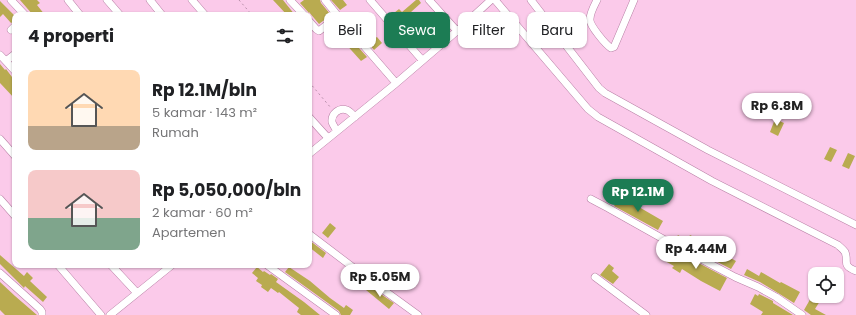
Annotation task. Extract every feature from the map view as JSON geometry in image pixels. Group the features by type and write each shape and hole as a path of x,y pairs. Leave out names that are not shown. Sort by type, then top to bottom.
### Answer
{"street":[{"path":"11,0 22,12"},
{"path":"68,0 78,12"},
{"path":"107,0 117,12"},
{"path":"150,0 160,12"},
{"path":"192,0 202,12"},
{"path":"290,0 301,12"},
{"path":"325,0 335,12"},
{"path":"370,0 422,60"},
{"path":"429,0 457,31"},
{"path":"312,151 457,31 491,0"},
{"path":"495,0 588,109 598,117 712,181 838,245 845,253 848,267 856,271"},
{"path":"530,0 599,88 605,93 708,150 856,225"},
{"path":"596,0 590,18 590,23 600,37 611,48 614,47 634,0"},
{"path":"312,24 320,31 324,28"},
{"path":"366,48 396,82"},
{"path":"0,55 12,68"},
{"path":"6,62 12,57"},
{"path":"337,131 332,121 335,113 340,109 346,110 349,111 354,117"},
{"path":"312,120 328,138"},
{"path":"0,139 12,153"},
{"path":"0,199 12,213"},
{"path":"591,199 672,244 735,277 758,287 776,297 802,315"},
{"path":"312,236 418,315"},
{"path":"61,268 101,315"},
{"path":"114,268 137,293"},
{"path":"110,315 168,268"},
{"path":"271,268 336,315"},
{"path":"0,273 40,309 42,315"},
{"path":"595,277 646,315"}],"path":[{"path":"239,0 249,12"},
{"path":"312,86 335,113"}],"building":[{"path":"20,0 37,0 40,3 37,5 43,12 30,12"},
{"path":"273,0 283,0 293,12 284,12"},
{"path":"304,0 320,0 328,12 324,12 324,20 319,24 312,16 312,12 308,12 300,3"},
{"path":"331,0 343,0 347,5 340,10"},
{"path":"416,0 419,0 421,3 411,12 402,12"},
{"path":"0,1 12,13 12,22 3,14 0,17"},
{"path":"399,9 402,12 395,12"},
{"path":"377,37 382,43 374,50 372,48 376,48"},
{"path":"349,48 359,48 367,57 361,61"},
{"path":"0,64 12,77 12,96 0,83"},
{"path":"775,119 784,123 778,136 770,132"},
{"path":"830,147 837,150 831,162 824,159"},
{"path":"848,153 855,156 849,169 842,166"},
{"path":"620,196 663,221 658,230 614,206"},
{"path":"330,223 336,228 328,238 322,233"},
{"path":"678,235 687,241 690,235 706,243 705,246 716,252 718,249 736,261 731,269 675,240"},
{"path":"312,242 326,253 323,258 312,249"},
{"path":"672,249 727,278 720,291 682,269 680,273 672,268 674,266 665,261"},
{"path":"0,255 12,266 12,268 15,268 24,276 27,272 33,278 30,281 47,297 43,302 25,286 24,288 0,264"},
{"path":"609,264 614,268 612,271 619,277 613,284 600,275"},
{"path":"256,268 258,268 263,272 264,271 270,275 271,274 278,279 276,282 320,315 301,315 297,312 299,308 279,292 278,293 271,288 268,292 261,287 262,285 256,281 258,278 252,273"},
{"path":"288,268 290,268 310,281 344,308 346,305 353,310 350,315 341,315 339,311 285,272"},
{"path":"747,269 759,276 761,272 800,292 794,303 760,282 744,275"},
{"path":"0,282 37,315 5,315 0,310"},
{"path":"369,286 394,303 389,309 366,290"},
{"path":"755,294 758,296 759,294 773,301 773,303 793,315 761,315 763,312 750,304"},
{"path":"808,303 819,303 815,309 826,315 811,315 804,310"}]}
